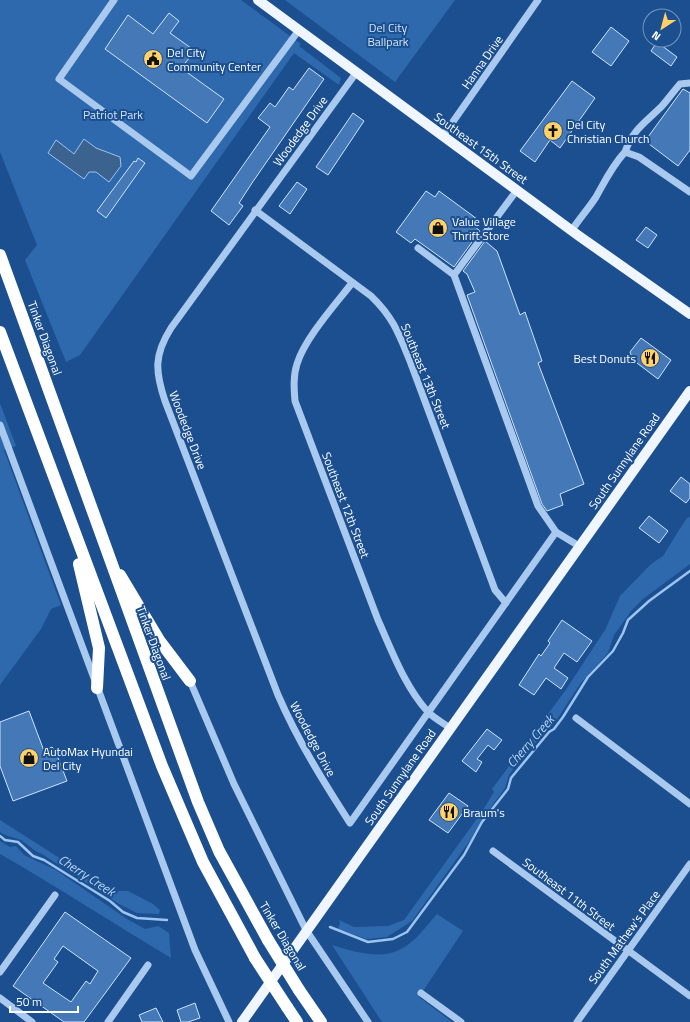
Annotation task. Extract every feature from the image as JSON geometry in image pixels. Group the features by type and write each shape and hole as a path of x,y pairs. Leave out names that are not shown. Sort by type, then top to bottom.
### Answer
{"highway":[{"name":"Tinker Diagonal","path":"0,255 106,552 198,802 219,851 268,940 321,1022"},
{"path":"0,332 68,517 179,808 203,862 255,958 297,1022"},
{"path":"68,517 99,648 97,688"},
{"path":"106,552 159,640 190,681"}],"main road":[{"name":"Southeast 15th Street","path":"258,0 516,190 690,314"},
{"name":"South Sunnylane Road","path":"242,1022 690,391"}],"street":[{"path":"114,0 58,79 191,176 299,30"},
{"name":"Hanna Drive","path":"443,136 538,0"},
{"name":"Woodedge Drive","path":"350,823 313,766 294,731 281,702 158,381 157,365 161,344 255,210 356,73"},
{"path":"572,230 596,196 602,183 618,159 625,152 629,140 641,124 662,106 680,84 690,83"},
{"path":"625,152 639,157 688,190 690,182"},
{"path":"454,275 516,190"},
{"name":"Southeast 13th Street","path":"255,210 371,296 386,310 396,327 410,361 495,590 506,603"},
{"path":"418,248 454,275 538,506 556,532 579,546"},
{"name":"Southeast 12th Street","path":"352,283 307,342 297,364 294,384 295,401 378,620 414,693 428,713 450,728"},
{"path":"0,425 97,688 133,778 195,950 229,1022"},
{"name":"South Sunnylane Road","path":"350,823 556,532"},
{"name":"Tinker Diagonal","path":"190,681 234,784 306,930 368,1022"},
{"path":"576,718 690,804"},
{"name":"Southeast 11th Street","path":"493,851 690,996"},
{"name":"South Mathew's Place","path":"577,1022 690,864"},
{"path":"0,972 54,894"},
{"path":"108,1022 148,965"},
{"path":"421,993 461,1022"},
{"path":"0,998 32,1022"}],"green space":[{"name":"Patriot Park","path":"0,0 241,0 301,44 299,46 341,78 339,85 294,53 80,355 66,362 25,260 37,245 0,152"},
{"name":"Del City Ballpark","path":"285,0 455,0 395,82"},
{"path":"0,403 16,446 4,450 61,605 51,609 41,629 0,685"},
{"path":"690,517 690,564 643,599 632,610 614,635 608,653 580,684 554,724 524,754 509,775 505,788 481,821 471,839 412,921 387,937 367,939 338,929 340,923 339,920 354,927 388,926 404,920 481,813 494,792 492,789 565,691 605,630 620,596 651,564 663,556 687,518"},
{"path":"0,820 111,891 128,891 153,904 160,910 159,914 137,913 119,904 21,840 0,832"},
{"path":"0,841 10,847 16,846 24,855 56,870 127,919 145,929 158,926 169,933 171,958 0,854"},
{"path":"437,914 463,931 419,997 452,1022 382,1022 332,945 366,954 391,953 405,947 410,943"}],"shaded area":[{"path":"84,139 96,148 120,157 121,166 109,182 96,172 89,172 84,179 48,153 56,140 74,154"}],"building":[{"name":"Del City Community Center","path":"169,13 179,21 170,33 195,51 181,68 224,99 207,123 105,49 128,15 153,34"},
{"path":"611,27 629,41 611,66 592,52"},
{"path":"653,48 665,48 677,57 671,66 651,51"},
{"path":"309,68 324,79 252,183 239,203 243,206 229,225 211,211 270,127 258,118 270,103 275,107 289,87 293,90"},
{"name":"Del City Christian Church","path":"572,81 595,98 560,148 550,140 535,162 520,151"},
{"path":"683,89 690,93 690,150 678,166 645,141"},
{"path":"353,113 364,121 328,175 316,167"},
{"path":"138,158 145,163 106,218 97,211 134,161 136,162"},
{"path":"297,182 307,189 290,214 279,206"},
{"name":"Value Village Thrift Store","path":"426,191 435,197 439,191 477,219 473,225 480,231 454,267 415,239 411,243 396,232"},
{"path":"646,227 657,235 648,248 636,240"},
{"path":"485,241 497,251 520,315 525,312 542,361 538,363 584,484 560,494 563,505 547,511 542,504 467,295 475,292 467,274 463,271"},
{"path":"641,338 671,360 658,379 633,360 630,352"},
{"path":"681,477 690,484 690,498 686,503 670,491"},
{"path":"649,516 668,531 659,543 639,528"},
{"path":"562,620 592,641 577,662 564,653 554,668 568,678 561,689 546,678 534,695 519,685 539,654 541,656 550,643 548,641"},
{"name":"AutoMax Hyundai Del City","path":"29,711 44,751 52,747 55,750 67,781 13,801 0,766 0,722"},
{"path":"487,729 502,740 494,750 488,745 477,759 482,762 476,772 462,761"},
{"path":"449,793 468,806 448,833 429,820"},
{"path":"65,912 131,958 84,1022 64,1022 13,986","holes":["63,946 98,971 90,984 86,981 71,1002 43,983 58,962 54,959"]},
{"path":"195,1003 200,1018 188,1022 181,1022 177,1010"},
{"path":"156,1008 163,1022 142,1022 139,1015"}],"waterway":[{"name":"Cherry Creek","path":"330,927 368,942 393,939 407,932 464,855 482,822 508,789 511,778 549,732 554,729 588,677 613,651 628,620 649,601 690,571"},
{"name":"Cherry Creek","path":"0,836 5,840 18,842 33,856 44,860 110,901 123,912 137,918 167,920"}],"place":[{"name":"Del City Community Center","path":"153,59"},
{"name":"Del City Christian Church","path":"553,131"},
{"name":"Value Village Thrift Store","path":"438,228"},
{"name":"Best Donuts","path":"650,358"},
{"name":"AutoMax Hyundai Del City","path":"29,758"},
{"name":"Braum's","path":"449,812"}]}
